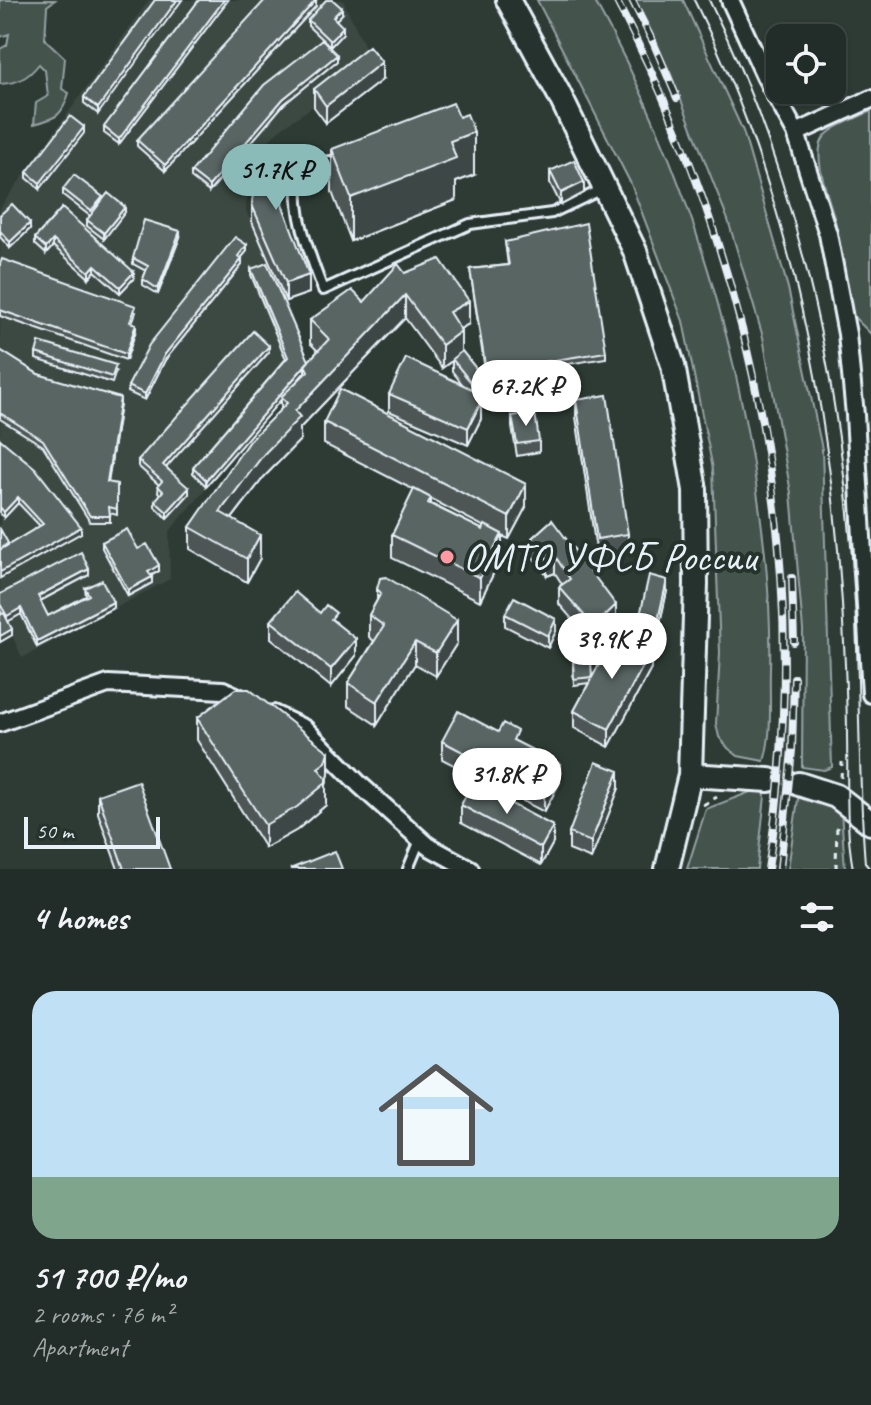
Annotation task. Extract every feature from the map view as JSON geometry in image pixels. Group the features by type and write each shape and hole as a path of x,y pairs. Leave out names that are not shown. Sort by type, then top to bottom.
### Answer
{"main road":[{"path":"508,0 635,251 673,365 695,490 696,584 690,775 667,869"},
{"path":"690,775 769,780"},
{"path":"799,784 836,796 871,823"}],"street":[{"path":"730,0 765,76 796,133 828,234 847,334 855,415 871,694"},
{"path":"796,133 871,99"},
{"path":"0,723 108,684 223,690 305,729 359,784 428,846 470,869"}],"lane":[{"path":"349,156 312,165 303,174 296,191 305,238 323,290 470,224 552,213 605,187"},
{"path":"408,869 420,839"}],"path":[{"path":"836,869 837,821"}],"shaded area":[{"path":"0,0 55,0 47,6 45,39 65,58 62,89 69,93 58,115 48,120 34,124 36,103 48,96 45,70 39,64 22,79 0,84 0,49 7,45 9,34 0,37"},
{"path":"149,0 343,0 373,64 279,130 251,161 246,211 311,367 169,532 170,579 22,658 12,635 0,642 0,208"},
{"path":"537,0 594,0 672,165 711,280 741,398 763,537 770,643 770,728 764,761 738,756 719,737 716,724 720,653 713,469 683,321 631,184"},
{"path":"634,0 683,0 743,131 788,288 822,449 832,767 824,770 802,767 803,630 791,493 763,337 728,220 670,72"},
{"path":"871,111 871,334 852,315 837,229 819,156 827,134"},
{"path":"758,789 764,791 765,796 757,869 687,869 706,809"},
{"path":"799,792 819,797 841,811 845,869 788,869"}],"building":[{"path":"155,0 177,0 98,108 84,97"},
{"path":"199,0 224,0 119,139 104,127"},
{"path":"265,0 316,0 165,165 137,140"},
{"path":"326,0 333,0 342,8 333,17 343,27 330,41 308,20"},
{"path":"322,40 337,55 283,99 209,186 191,172 264,85"},
{"path":"369,46 382,62 326,106 314,89"},
{"path":"453,103 459,117 467,114 474,132 450,141 456,158 351,198 332,149"},
{"path":"70,116 84,127 40,183 27,172"},
{"path":"256,146 285,149 281,201 309,275 286,283 252,205"},
{"path":"574,160 584,182 561,193 550,171"},
{"path":"74,175 103,197 91,211 63,189"},
{"path":"108,193 125,207 104,233 87,220"},
{"path":"12,204 30,223 10,242 0,231 0,215"},
{"path":"62,208 134,272 120,287 95,265 89,272 53,240 46,248 35,238"},
{"path":"144,220 180,231 158,289 143,279 148,266 133,258"},
{"path":"586,223 606,352 486,371 470,269 509,265 505,242"},
{"path":"235,237 247,245 238,256 242,259 165,354 145,394 128,386 149,345"},
{"path":"2,259 136,306 130,322 136,324 126,354 0,310"},
{"path":"440,259 469,301 449,312 461,331 442,345 405,295 295,411 300,417 264,454 220,512 260,535 247,559 190,527 249,441 287,403 281,397 308,371 305,365 329,339 310,320 352,290 364,302 398,264 405,273"},
{"path":"267,263 309,361 206,480 193,467 288,357 251,269"},
{"path":"253,331 269,346 163,465 189,488 167,512 155,501 163,491 158,486 162,481 138,460"},
{"path":"39,342 116,365 112,377 36,353"},
{"path":"0,350 38,374 120,398 107,482 117,484 117,509 109,507 110,516 90,516 43,440 0,413"},
{"path":"462,351 483,377 473,385 452,359"},
{"path":"406,358 472,389 481,402 468,428 389,394"},
{"path":"340,389 526,484 509,517 324,422"},
{"path":"607,395 628,534 597,539 576,400"},
{"path":"535,412 539,441 517,444 512,416"},
{"path":"0,439 35,468 81,527 0,572 0,550 43,524 18,497 4,512 0,507"},
{"path":"414,489 431,498 428,503 483,530 485,525 502,534 480,578 392,535"},
{"path":"552,520 616,605 592,628 578,621 584,615 559,587 570,579 555,556 547,559 532,538"},
{"path":"0,529 8,543 0,550"},
{"path":"127,529 138,549 147,544 159,565 148,572 152,577 128,590 102,542"},
{"path":"81,552 89,569 38,596 48,616 89,595 85,588 102,580 113,602 37,641 21,608 7,616 0,604 0,594"},
{"path":"649,575 667,580 653,642 635,638"},
{"path":"386,577 457,620 436,653 415,642 377,702 348,683 384,626 369,615 381,593 377,589 380,578"},
{"path":"295,592 320,613 326,605 336,613 331,619 356,639 331,669 271,621"},
{"path":"514,597 556,619 548,636 505,614"},
{"path":"4,613 12,629 0,636 0,615"},
{"path":"616,633 651,651 609,729 574,711"},
{"path":"591,661 592,677 574,679 573,662"},
{"path":"235,689 249,689 329,752 326,762 318,768 326,783 297,807 265,825 197,718"},
{"path":"458,711 498,732 503,723 517,731 513,740 560,764 544,795 442,741"},
{"path":"596,762 619,771 591,842 569,833"},
{"path":"138,781 170,869 124,869 98,795"},
{"path":"472,783 553,826 541,848 461,805"},
{"path":"335,851 342,869 290,869"}],"tram line":[{"path":"694,0 727,71 755,144 798,294 814,370 836,525 842,603 848,820 853,869"},
{"path":"709,0 741,70 769,143 793,218 828,371 849,526 857,635 865,863 870,869"}],"railway":[{"path":"616,0 665,102 705,207 738,313 762,422 777,532 784,644 781,756 768,869"},
{"path":"632,0 677,98"},
{"path":"792,578 794,642"},
{"path":"780,869 792,750 794,678"}],"place":[{"name":"ОМТО УФСБ России","path":"447,557"}]}
